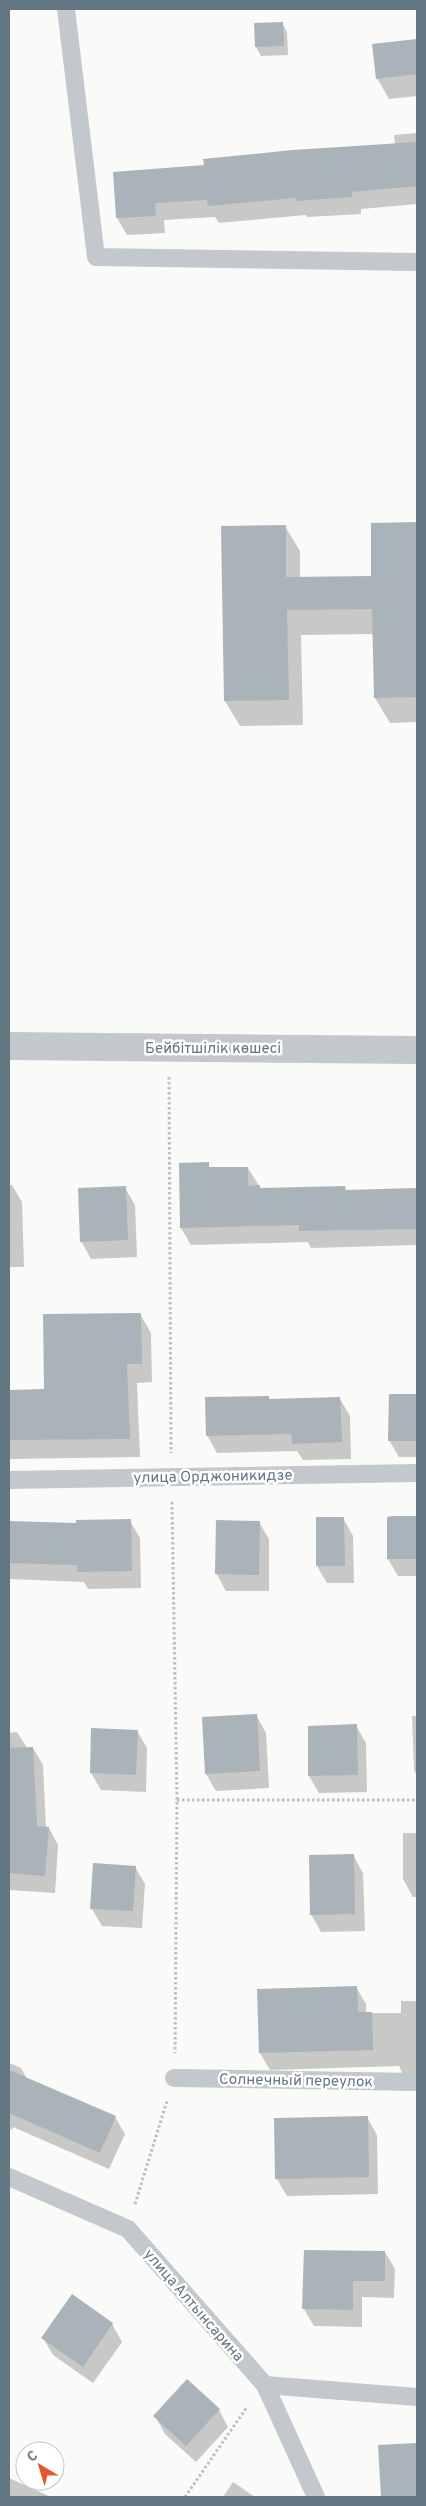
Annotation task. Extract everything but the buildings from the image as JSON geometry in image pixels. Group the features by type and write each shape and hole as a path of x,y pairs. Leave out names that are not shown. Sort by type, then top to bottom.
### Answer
{"street":[{"name":"Бейбітшілік көшесі","path":"9,1046 417,1050"}],"lane":[{"path":"66,9 96,257 417,262"},
{"name":"улица Орджоникидзе","path":"9,1480 417,1473"},
{"name":"Солнечный переулок","path":"174,2078 417,2082"},
{"name":"улица Алтынсарина","path":"9,2177 128,2229 265,2385 316,2497"},
{"path":"265,2385 417,2397"}],"path":[{"path":"128,2229 174,2078 177,1800 171,1476 169,1048"},
{"path":"177,1800 417,1800"},
{"path":"185,2497 265,2385"}]}
